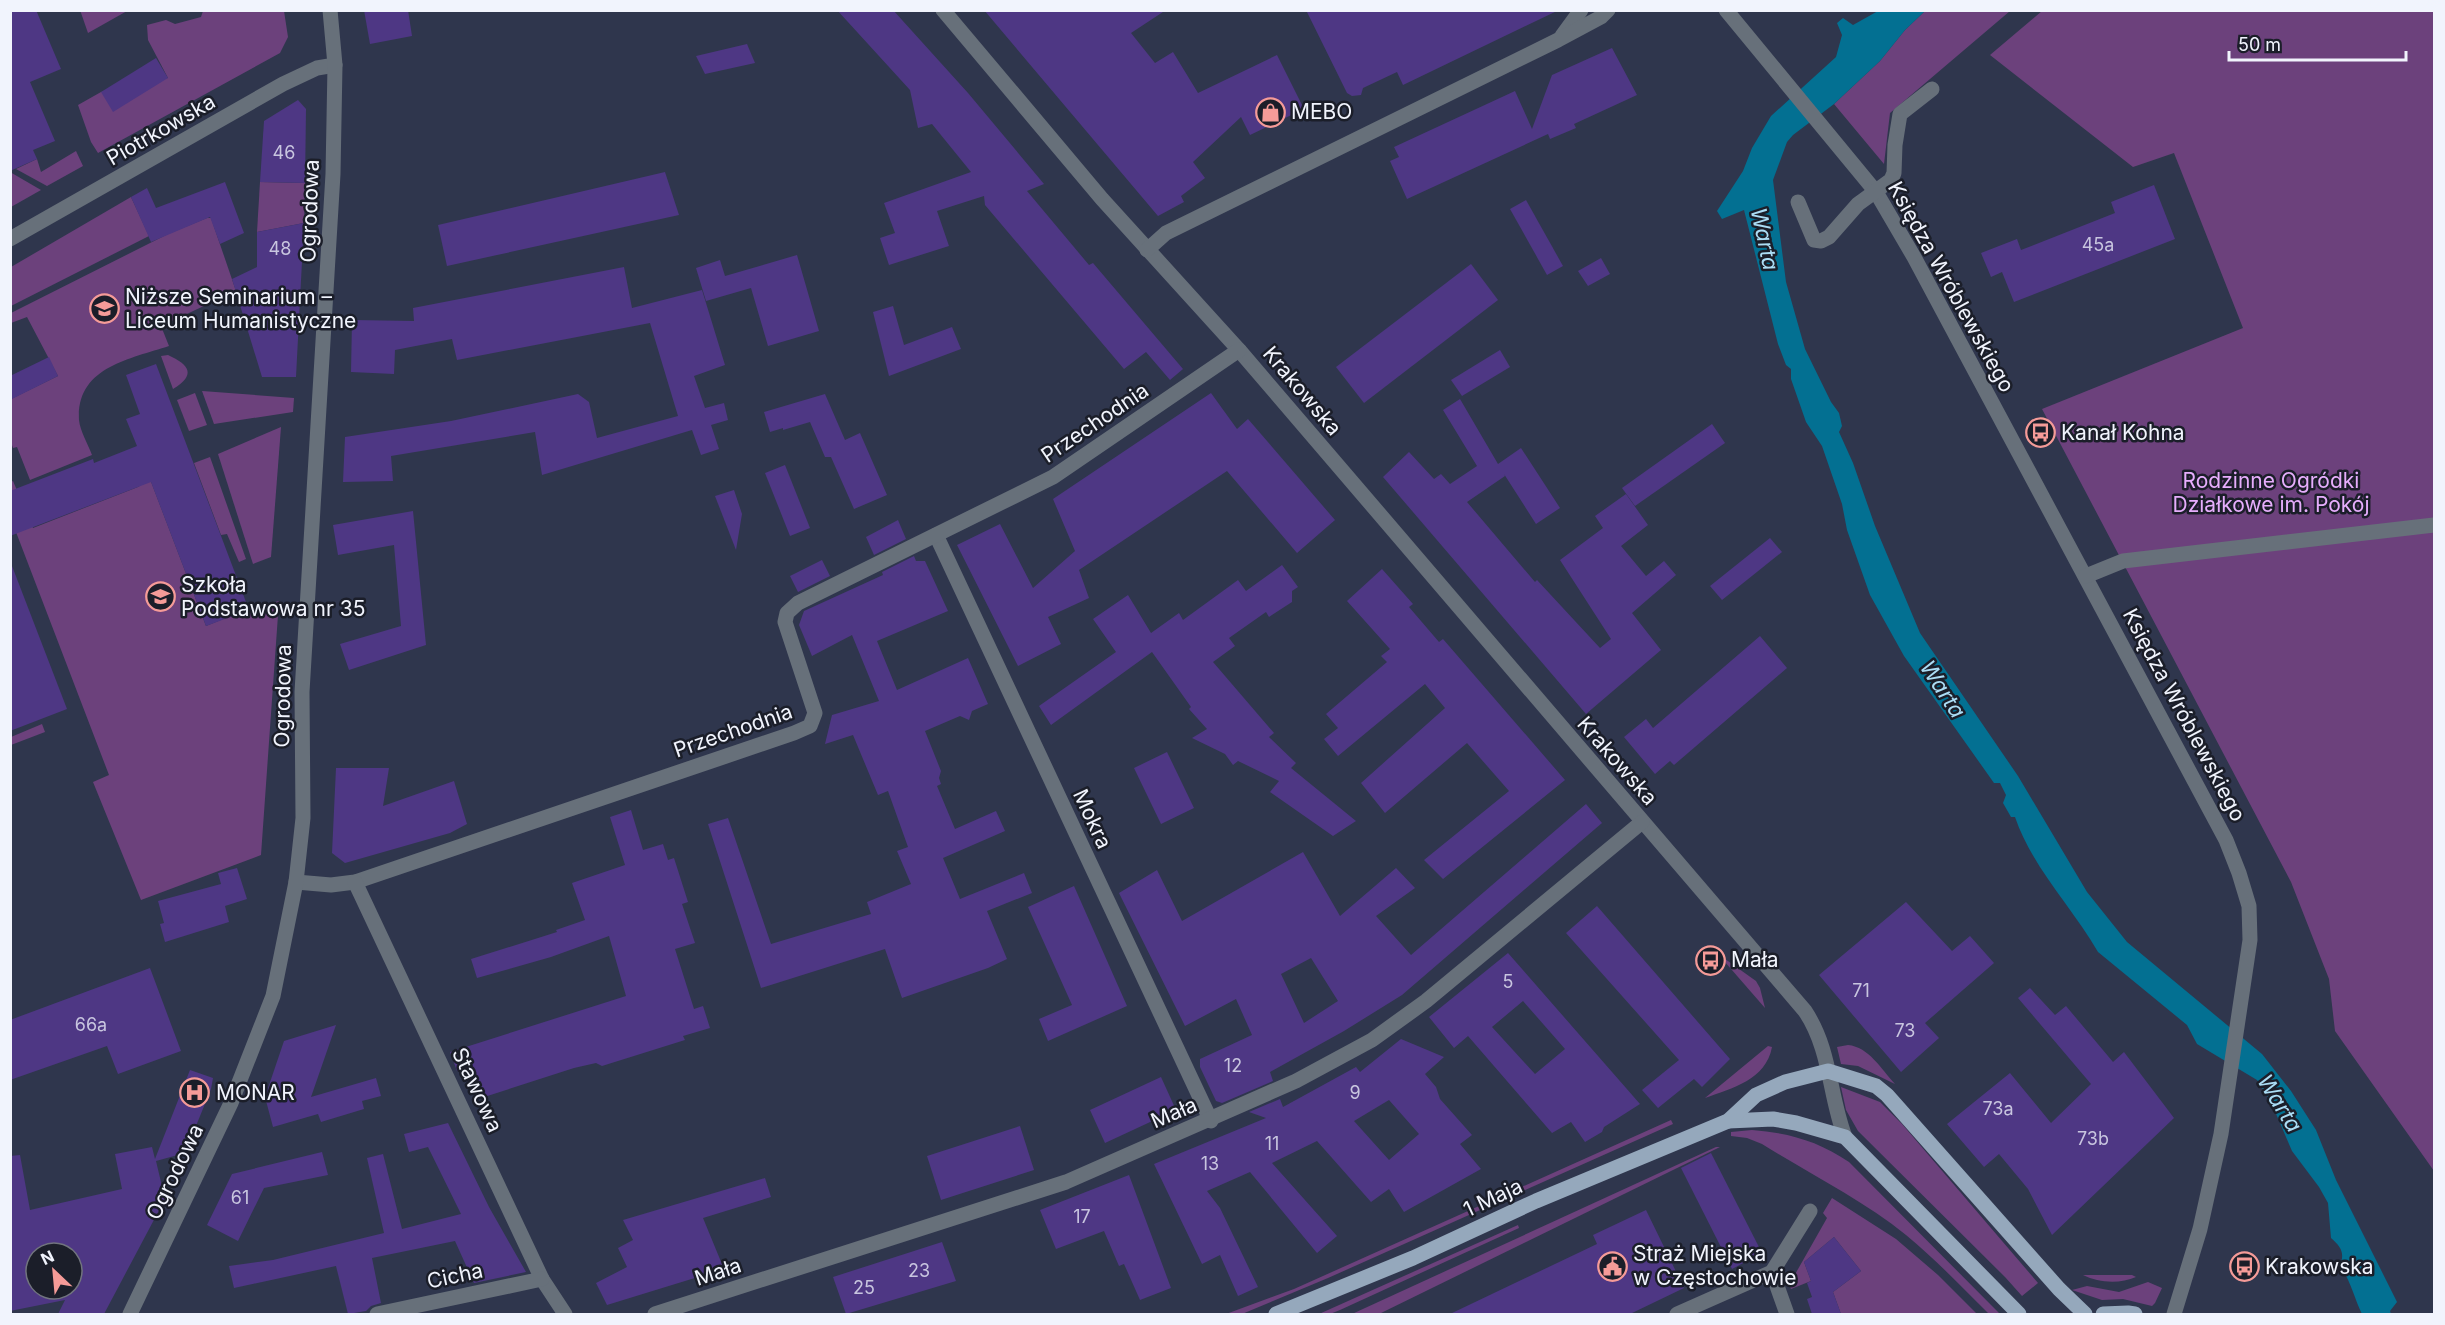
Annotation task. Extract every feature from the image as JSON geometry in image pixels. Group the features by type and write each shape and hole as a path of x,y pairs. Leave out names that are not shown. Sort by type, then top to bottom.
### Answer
{"main road":[{"name":"1 Maja","path":"1728,1121 1756,1095 1802,1076 1828,1071 1876,1086 1887,1095 2058,1288 2085,1314"},
{"name":"1 Maja","path":"1276,1314 1413,1258 1536,1201 1728,1121 1773,1119 1845,1137"},
{"name":"Krakowska","path":"1845,1137 2019,1314"},
{"path":"2103,1314 2135,1314"}],"street":[{"name":"Ogrodowa","path":"130,1314 231,1103 273,996 296,882 303,818 302,692 333,174 335,65 330,10"},
{"name":"Krakowska","path":"943,10 1147,250 1239,350 1805,1011 1819,1034 1834,1108 1845,1137"},
{"path":"1558,40 1581,10"},
{"path":"1147,250 1166,233 1558,40 1601,17 1608,10"},
{"path":"1726,10 1872,188"},
{"name":"Piotrkowska","path":"10,240 283,84 316,68 335,65"},
{"path":"1798,202 1814,240 1821,241 1829,237 1872,188 1891,180 1894,173 1895,145 1900,114 1932,89"},
{"name":"Księdza Wróblewskiego","path":"1872,188 1914,257 2226,840 2249,906 2250,940 2221,1134 2200,1229 2174,1314"},
{"name":"Przechodnia","path":"296,882 331,885 355,882 772,741 810,726 815,712 785,621 787,613 798,603 1053,477 1239,350"},
{"path":"2086,576 2123,561 2434,525"},
{"name":"Mokra","path":"936,535 1211,1120"},
{"name":"Mała","path":"655,1314 1066,1182 1296,1082 1381,1033 1426,1001 1642,822"},
{"name":"Stawowa","path":"355,882 542,1279 565,1314"},
{"path":"1677,1314 1773,1272 1810,1211"},
{"path":"1773,1272 1787,1314"},
{"name":"Cicha","path":"377,1314 542,1279"}],"green space":[{"path":"80,10 127,10 127,11 88,33"},
{"path":"203,11 284,11 288,37 280,53 98,153 91,142 78,105 101,92 168,78 148,40 147,25 166,20 175,24 201,17"},
{"path":"1925,11 2010,11 1890,113 1884,164 1834,104 1880,61 1905,30"},
{"name":"Rodzinne Ogródki Działkowe im. Pokój","path":"2042,11 2434,11 2434,1171 2335,1031 2329,979 2291,882 2042,409 2243,328 2174,153 2133,167 1990,55"},
{"path":"76,151 83,166 47,186 16,169 37,159 41,172"},
{"path":"10,172 41,190 10,207"},
{"path":"260,182 305,183 304,223 257,232"},
{"path":"131,197 149,236 11,306 11,267"},
{"name":"Niższe Seminarium – Liceum Humanistyczne","path":"211,218 236,291 161,326 169,346 123,361 96,377 86,388 80,402 79,420 92,455 30,480 17,447 13,448 11,442 11,399 58,376 27,317 11,323 11,313 168,234"},
{"path":"168,355 185,366 187,370 185,379 173,389 161,356"},
{"path":"202,391 294,398 293,412 214,424"},
{"path":"195,393 207,425 189,431 177,400"},
{"path":"281,427 271,557 253,564 218,454"},
{"path":"210,457 246,559 239,562 227,534 221,535 194,463"},
{"path":"150,479 206,626 248,609 279,601 261,855 141,900 93,782 109,775 11,519 11,482 13,481 33,528 138,487"},
{"path":"42,724 45,732 11,745 11,737"},
{"path":"1718,954 1756,981 1765,1008"},
{"path":"1848,1045 1868,1054 1895,1084 1858,1066 1841,1064 1837,1047"},
{"path":"1768,1046 1772,1047 1769,1058 1755,1075 1736,1086 1705,1098"},
{"path":"1841,1087 1880,1102 1902,1124 2038,1283 2022,1296 1858,1131 1846,1110"},
{"path":"1671,1120 1673,1124 1328,1278 1242,1314 1226,1314 1294,1289"},
{"path":"1752,1130 1803,1139 1849,1162 2000,1314 1989,1314 1917,1244 1872,1211 1762,1144 1747,1138 1731,1136 1731,1132"},
{"path":"1720,1147 1379,1314 1352,1314"},
{"path":"1832,1198 1896,1239 1938,1275 1977,1314 1841,1314 1833,1292 1861,1271 1834,1237 1804,1262 1811,1281 1791,1289 1789,1285 1827,1218 1823,1213"},
{"path":"1518,1225 1519,1228 1340,1310 1330,1314 1319,1314"},
{"path":"2083,1275 2132,1275 2136,1277 2110,1282"},
{"path":"2148,1282 2162,1288 2152,1306 2123,1299 2102,1300 2072,1290 2087,1286 2119,1292"}],"water":[{"name":"Warta","path":"1878,11 1925,11 1905,30 1880,61 1834,104 1793,135 1787,142 1773,180 1786,282 1805,349 1831,402 1839,413 1842,426 1839,432 1920,633 2018,776 2087,892 2127,942 2262,1054 2291,1091 2316,1130 2336,1180 2397,1302 2390,1311 2391,1314 2362,1314 2340,1266 2341,1250 2331,1238 2328,1203 2292,1151 2271,1102 2257,1080 2197,1044 2187,1025 2098,952 2031,853 2015,817 2011,817 2003,803 2006,795 2000,783 1994,783 1904,656 1870,595 1847,530 1842,504 1822,446 1806,422 1791,379 1791,369 1786,365 1778,344 1744,210 1722,219 1717,211 1743,171 1752,148 1771,116 1836,57 1842,35 1837,23 1843,18 1853,25"}],"building":[{"path":"10,10 36,10 61,69 30,82 55,141 33,150 37,159 10,171"},
{"path":"364,10 408,10 412,36 370,44"},
{"path":"837,10 893,10 968,93 1044,184 1027,191 1089,265 1093,263 1183,369 1170,380 1146,352 1124,369 985,205 984,196 937,211 949,246 889,265 880,238 895,233 884,203 971,172 932,124 918,128 910,90"},
{"path":"984,10 1166,10 1131,33 1155,63 1173,52 1198,93 1277,55 1304,109 1250,135 1241,117 1193,162 1205,178 1181,196 1184,202 1158,216"},
{"path":"1306,10 1559,10 1403,85 1397,72 1363,88 1361,95 1352,96 1347,93"},
{"path":"747,44 755,63 705,74 696,56"},
{"path":"1612,48 1637,95 1574,124 1576,128 1550,139 1548,134 1407,199 1390,161 1399,157 1394,147 1515,91 1532,129 1552,75"},
{"path":"156,58 168,78 113,112 101,92"},
{"path":"298,100 306,109 305,183 260,182 264,121"},
{"path":"665,172 679,215 447,266 438,225"},
{"path":"225,182 244,233 220,244 210,217 151,242 131,197 147,188 156,208"},
{"path":"2154,185 2175,239 2014,302 2002,272 1991,277 1981,253 2017,239 2021,250 2115,213 2111,202"},
{"path":"1526,200 1563,266 1547,275 1510,209"},
{"path":"304,223 296,377 262,377 232,279 257,267 257,232"},
{"path":"797,255 819,331 768,346 751,288 706,301 696,268 720,260 725,276"},
{"path":"1601,258 1610,274 1588,286 1578,271"},
{"path":"1471,264 1498,300 1364,403 1336,367"},
{"path":"624,267 632,308 702,290 725,365 694,376 705,408 724,403 728,420 711,425 719,449 701,455 692,430 542,475 535,432 391,456 393,481 343,482 345,437 451,421 578,394 589,402 597,438 678,416 650,323 457,360 452,339 395,350 394,374 351,372 352,320 414,321 413,308"},
{"path":"893,306 904,345 952,327 961,349 889,376 873,312"},
{"path":"1500,350 1510,367 1462,396 1451,380"},
{"path":"49,357 58,376 10,400 10,376"},
{"path":"156,364 249,610 206,626 151,482 10,536 10,491 93,459 94,463 137,446 126,419 140,414 126,375"},
{"path":"1211,393 1237,429 1248,419 1335,520 1297,553 1227,471 1079,570 1089,598 1048,617 1061,644 1018,666 957,545 1000,524 1033,588 1075,551 1053,499"},
{"path":"825,394 845,440 860,433 887,495 854,509 831,457 825,457 810,422 770,432 764,412"},
{"path":"1460,399 1498,464 1521,448 1560,508 1536,524 1504,474 1505,476 1467,502 1535,582 1537,580 1600,648 1611,639 1560,560 1603,528 1595,516 1626,494 1648,525 1621,546 1646,576 1664,561 1676,575 1632,613 1661,650 1586,714 1383,477 1409,452 1434,479 1441,474 1450,484 1477,466 1443,410"},
{"path":"1712,424 1725,443 1635,506 1622,488"},
{"path":"785,465 810,528 790,536 765,473"},
{"path":"734,490 742,514 736,550 715,496"},
{"path":"413,511 426,645 349,670 340,644 401,626 394,545 338,555 333,525"},
{"path":"898,520 906,539 874,555 866,537"},
{"path":"1770,538 1782,552 1722,600 1710,586"},
{"path":"914,556 916,561 925,561 948,611 877,641 897,690 968,658 988,704 972,711 969,720 960,716 925,731 941,771 939,778 941,784 937,786 955,829 996,811 1005,831 943,858 960,899 1024,873 1032,893 987,911 1007,959 988,968 902,998 885,949 761,988 708,824 728,818 771,944 871,914 867,902 911,884 897,851 908,847 888,791 878,795 853,735 825,744 832,715 879,701 852,635 812,656 799,625 804,611 883,575 882,572"},
{"path":"822,560 830,576 798,592 790,576"},
{"path":"1282,565 1298,587 1292,591 1292,602 1269,617 1266,612 1229,638 1235,646 1213,662 1274,733 1269,737 1296,763 1291,768 1356,821 1333,836 1270,792 1279,781 1238,761 1233,765 1225,754 1192,738 1207,729 1189,709 1191,707 1152,652 1051,725 1039,706 1116,652 1093,619 1128,595 1151,633 1179,613 1183,620 1238,580 1246,591"},
{"path":"12,566 67,709 10,731 10,567"},
{"path":"1382,569 1413,604 1409,607 1439,642 1443,639 1565,780 1443,879 1424,860 1509,791 1467,743 1385,813 1361,783 1445,708 1425,684 1338,756 1324,739 1338,728 1326,714 1387,662 1381,656 1390,649 1347,601"},
{"path":"1760,636 1787,668 1674,765 1670,761 1655,774 1624,737 1646,719 1653,728"},
{"path":"1167,752 1194,808 1161,824 1134,768"},
{"path":"336,768 389,768 383,806 454,781 467,824 450,833 345,863 332,853"},
{"path":"1586,804 1602,823 1402,995 1344,1031 1270,1072 1273,1081 1222,1103 1216,1101 1200,1067 1200,1059 1252,1035 1236,999 1185,1026 1119,893 1157,870 1182,921 1303,852 1340,916 1396,868 1415,888 1376,916 1411,955","holes":["1311,958 1338,1001 1304,1023 1281,974"]},
{"path":"631,810 643,850 663,844 668,860 674,858 688,902 682,904 695,943 675,949 694,1009 703,1006 710,1028 683,1036 685,1040 602,1066 596,1063 574,1068 475,1100 465,1068 457,1071 450,1052 626,996 609,936 551,957 477,978 471,959 557,932 556,930 585,920 572,883 625,865 610,817"},
{"path":"237,868 247,899 225,906 229,922 165,942 160,924 164,923 158,901 221,884 218,873"},
{"path":"1074,886 1127,1006 1048,1041 1039,1019 1072,1005 1028,907"},
{"path":"1906,902 1952,951 1970,936 1994,963 1925,1023 1939,1038 1901,1072 1819,975"},
{"path":"1597,906 1730,1059 1702,1087 1694,1079 1658,1108 1642,1090 1679,1060 1566,933"},
{"path":"1508,953 1640,1104 1585,1142 1571,1122 1552,1133 1468,1036 1454,1048 1429,1017","holes":["1523,1001 1565,1049 1535,1074 1492,1027"]},
{"path":"150,968 181,1051 118,1074 107,1046 10,1080 10,1020"},
{"path":"2030,988 2055,1015 2066,1006 2113,1062 2124,1052 2174,1118 2052,1235 2028,1189 1999,1154 1984,1167 1947,1124 2010,1073 2051,1123 2091,1084 2018,998"},
{"path":"336,1025 311,1097 376,1078 381,1096 362,1101 364,1109 321,1122 318,1114 273,1127 265,1097 284,1041"},
{"path":"1401,1039 1444,1057 1425,1074 1436,1087 1440,1099 1472,1135 1460,1144 1481,1169 1404,1212 1389,1189 1371,1202 1317,1141 1272,1163 1337,1236 1317,1253 1250,1172 1207,1191 1220,1208 1258,1287 1238,1296 1220,1255 1202,1264 1154,1164 1266,1118 1249,1112 1280,1099 1283,1107 1356,1067 1360,1072","holes":["1389,1100 1419,1134 1389,1160 1354,1121"]},
{"path":"190,1070 213,1078 211,1089 185,1153 156,1161 165,1199 104,1314 58,1314 64,1301 84,1301 84,1241 24,1241 24,1301 60,1301 10,1311 10,1156 20,1155 30,1210 122,1189 115,1154 152,1147 155,1159"},
{"path":"1161,1077 1176,1110 1105,1143 1090,1110"},
{"path":"448,1123 489,1207 526,1272 474,1283 455,1241 372,1258 381,1303 371,1306 366,1311 348,1314 336,1266 234,1288 229,1266 273,1260 384,1233 367,1158 383,1154 402,1229 461,1214 428,1147 409,1152 404,1134"},
{"path":"1020,1126 1034,1170 941,1200 927,1156"},
{"path":"322,1152 328,1175 264,1188 238,1241 207,1225 232,1174"},
{"path":"1711,1153 1762,1253 1732,1269 1681,1168"},
{"path":"1129,1175 1171,1288 1140,1300 1124,1264 1119,1266 1104,1231 1056,1249 1040,1210"},
{"path":"765,1178 771,1197 703,1218 724,1269 607,1305 596,1283 627,1267 618,1248 633,1240 623,1220"},
{"name":"Straż Miejska w Częstochowie","path":"1646,1210 1684,1288 1630,1314 1450,1314 1597,1244 1593,1235"},
{"path":"1834,1237 1861,1271 1833,1292 1841,1314 1812,1314 1807,1299 1812,1297 1807,1283 1811,1281 1804,1262"},
{"path":"942,1242 956,1281 846,1314 833,1277"}],"place":[{"name":"MEBO","path":"1270,112"},
{"name":"Niższe Seminarium – Liceum Humanistyczne","path":"104,309"},
{"name":"Kanał Kohna","path":"2040,433"},
{"name":"Szkoła Podstawowa nr 35","path":"160,597"},
{"name":"Mała","path":"1710,960"},
{"name":"MONAR","path":"195,1093"},
{"name":"Straż Miejska w Częstochowie","path":"1612,1266"},
{"name":"Krakowska","path":"2244,1267"}]}
